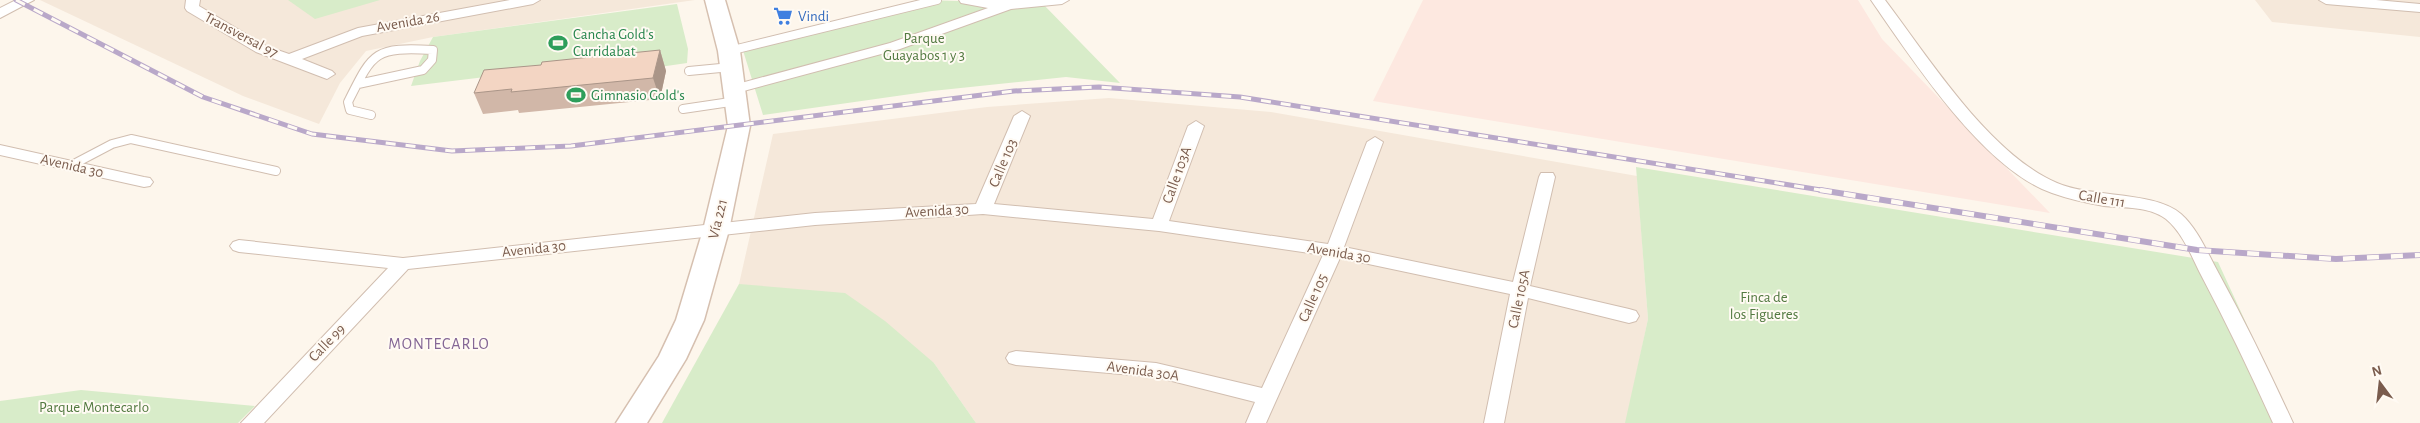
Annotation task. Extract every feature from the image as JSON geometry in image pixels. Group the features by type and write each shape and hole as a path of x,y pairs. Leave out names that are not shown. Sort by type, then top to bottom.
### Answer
{"main road":[{"name":"Vía 221","path":"631,423 672,360 690,320 716,230 739,126 733,77 714,0"}],"street":[{"name":"Transversal 97","path":"193,0 192,8 261,49 327,74"},
{"name":"Avenida 26","path":"288,60 358,32 533,0"},
{"path":"966,0 987,5 1029,5 1062,0"},
{"name":"Calle 111","path":"1878,0 1941,83 1996,148 2028,173 2062,191 2101,200 2160,208 2175,218 2197,250 2226,304 2283,423"},
{"path":"2326,0 2420,8"},
{"path":"0,14 24,2"},
{"path":"733,77 895,46 1008,5"},
{"name":"Calle 103","path":"983,209 1022,116"},
{"name":"Calle 103A","path":"1159,225 1196,126"},
{"name":"Calle 105","path":"1256,423 1334,251 1375,142"},
{"name":"Avenida 30","path":"0,150 144,182"},
{"name":"Calle 105A","path":"1494,423 1520,290 1548,177"},
{"name":"Avenida 30","path":"239,246 403,264 815,218 983,209 1159,225 1334,251 1520,290 1628,316"},
{"name":"Calle 99","path":"251,423 403,264"},
{"name":"Avenida 30A","path":"1016,358 1156,370 1268,397"}],"lane":[{"path":"683,110 733,77 937,0"},
{"path":"358,84 423,70 432,60 433,50 406,50 375,57 368,63 348,102 350,110 371,115"},
{"path":"689,71 733,77"},
{"path":"72,165 112,144 131,139 276,171"}],"shaded area":[{"path":"40,0 695,0 433,37 366,51 340,83 319,124 243,96"},
{"path":"1423,0 1858,0 1882,39 2050,213 1373,101"},
{"path":"2255,0 2420,0 2420,37 2272,22"},
{"path":"1109,98 1271,112 1637,176 1648,319 1626,423 976,423 934,363 739,284 773,134 987,107"}],"green space":[{"path":"288,0 380,0 315,19"},
{"name":"Parque Guayabos 1 y 3","path":"920,0 1042,3 1120,83 1066,77 932,91 763,115 741,44"},
{"name":"Cancha Gold's Curridabat","path":"677,4 688,49 687,63 632,71 632,59 411,86 420,61 433,37"},
{"name":"Finca de los Figueres","path":"1636,167 2218,262 2292,423 1625,423 1648,319"},
{"path":"739,284 845,293 885,321 934,363 976,423 662,423"},
{"name":"Parque Montecarlo","path":"81,390 255,406 238,423 0,423 0,401"}],"building":[{"path":"660,50 653,78 511,92 512,89 474,93 484,70"}],"railway":[{"path":"16,0 203,97 312,134 452,151 571,146 1014,91 1099,87 1240,97 1827,191"},
{"path":"1820,190 2197,250 2336,259 2420,255"}],"place":[{"name":"Vindi","path":"783,16"},
{"name":"Cancha Gold's Curridabat","path":"558,43"},
{"name":"Gimnasio Gold's","path":"576,95"}],"district":[{"name":"MONTECARLO","path":"439,344"}]}
